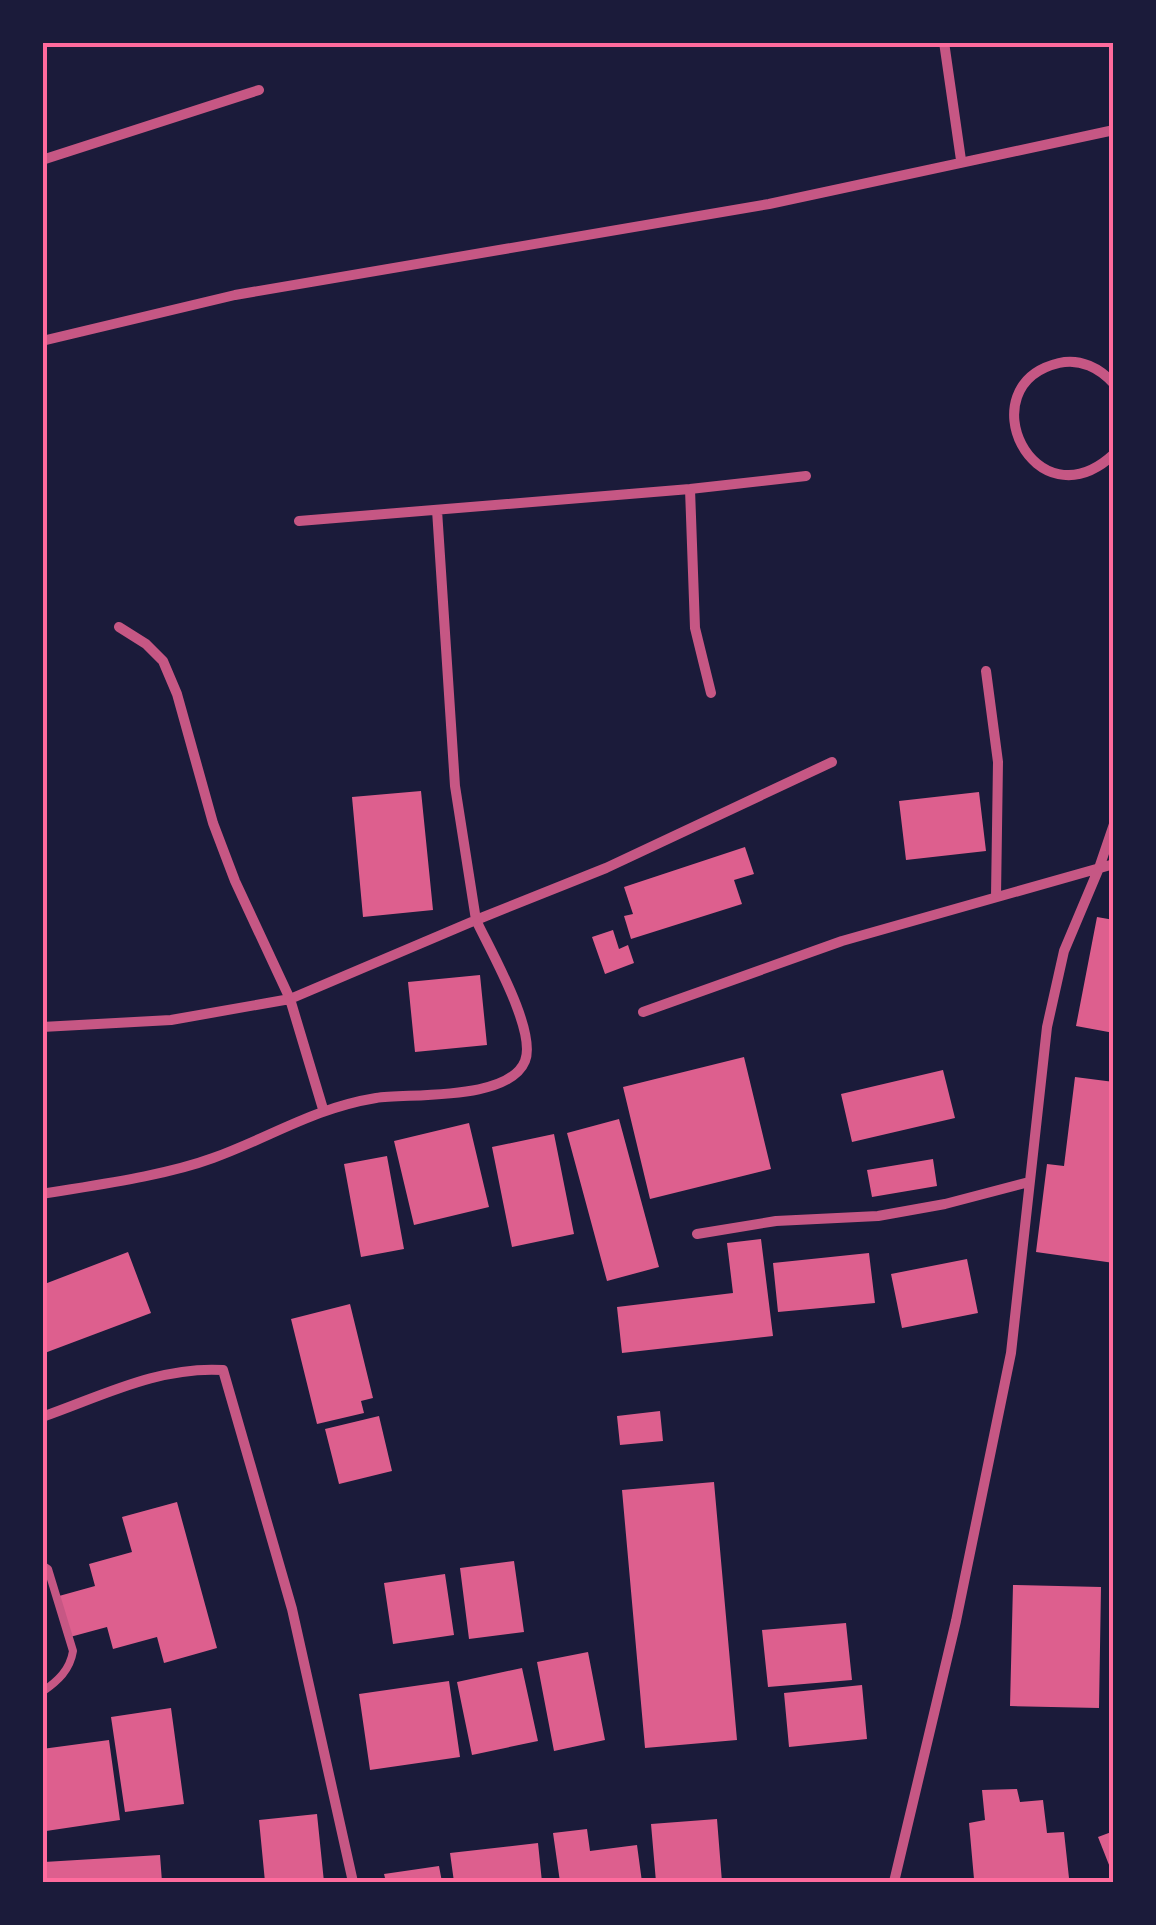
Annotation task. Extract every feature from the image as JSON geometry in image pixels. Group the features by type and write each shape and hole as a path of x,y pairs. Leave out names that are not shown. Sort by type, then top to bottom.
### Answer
{"street":[{"path":"944,42 961,160"},
{"path":"42,160 259,90"},
{"path":"42,341 235,296 769,204 1114,130"},
{"path":"1114,384 1086,364 1065,362 1045,367 1028,380 1016,400 1013,422 1019,445 1034,463 1054,474 1077,476 1099,468 1114,454"},
{"path":"299,521 806,476"},
{"path":"690,489 694,628 711,693"},
{"path":"42,1194 211,1159 323,1109 378,1098 475,1091 503,1082 520,1070 526,1059 527,1043 522,1022 476,920 454,786 437,510"},
{"path":"119,627 146,644 163,661 177,694 218,837 290,999 323,1109"},
{"path":"986,671 998,762 996,896"},
{"path":"42,1027 172,1020 290,999 606,868 832,762"},
{"path":"894,1882 956,1621 1011,1353 1048,1027 1064,950 1114,824"},
{"path":"643,1012 842,941 1114,864"},
{"path":"697,1234 776,1221 878,1216 945,1204 1029,1182"},
{"path":"42,1417 140,1380 186,1371 223,1370 292,1608 353,1882"}],"lane":[{"path":"42,1566 48,1569 72,1651 71,1663 57,1682 42,1692"}],"building":[{"path":"421,791 433,910 363,917 352,797"},
{"path":"979,792 986,851 906,860 899,801"},
{"path":"745,847 754,874 734,880 742,904 631,939 624,916 633,914 624,887"},
{"path":"1097,917 1114,920 1114,1033 1076,1026"},
{"path":"613,930 619,949 628,945 634,963 605,974 592,937"},
{"path":"480,975 487,1045 415,1052 408,982"},
{"path":"744,1057 771,1169 650,1199 623,1087"},
{"path":"943,1070 955,1118 852,1142 841,1094"},
{"path":"1075,1077 1114,1082 1114,1263 1036,1252 1047,1164 1064,1166"},
{"path":"619,1119 659,1267 607,1281 567,1133"},
{"path":"469,1123 489,1207 414,1225 394,1141"},
{"path":"554,1134 574,1234 512,1247 492,1147"},
{"path":"387,1156 404,1249 361,1257 344,1164"},
{"path":"933,1159 937,1186 872,1197 867,1170"},
{"path":"761,1239 773,1336 622,1353 617,1307 733,1293 727,1243"},
{"path":"128,1252 151,1313 42,1354 42,1285"},
{"path":"869,1253 875,1303 778,1312 773,1263"},
{"path":"967,1259 978,1313 902,1328 891,1274"},
{"path":"350,1304 373,1398 361,1401 364,1413 317,1424 291,1319"},
{"path":"660,1411 663,1441 620,1445 617,1416"},
{"path":"379,1416 392,1471 339,1484 325,1429"},
{"path":"714,1482 737,1740 645,1748 622,1490"},
{"path":"177,1502 217,1648 164,1663 157,1637 113,1649 107,1627 70,1637 59,1596 95,1586 89,1564 132,1552 122,1517"},
{"path":"514,1561 524,1632 469,1639 460,1568"},
{"path":"445,1574 454,1635 393,1644 384,1583"},
{"path":"1013,1585 1101,1587 1099,1708 1010,1706"},
{"path":"846,1623 852,1680 768,1687 762,1630"},
{"path":"588,1652 605,1740 554,1751 537,1662"},
{"path":"522,1668 538,1741 472,1755 457,1682"},
{"path":"449,1681 460,1757 370,1770 359,1694"},
{"path":"862,1685 867,1739 789,1747 784,1693"},
{"path":"171,1708 184,1804 125,1812 111,1717"},
{"path":"109,1740 120,1820 46,1831 42,1749"},
{"path":"1017,1789 1020,1802 1043,1800 1047,1833 1064,1832 1069,1878 1024,1882 974,1879 969,1823 985,1820 982,1790"},
{"path":"317,1814 324,1882 265,1882 259,1820"},
{"path":"717,1819 722,1882 656,1882 651,1824"},
{"path":"587,1829 590,1851 637,1845 642,1882 560,1882 553,1833"},
{"path":"1114,1831 1114,1875 1113,1875 1098,1837"},
{"path":"538,1843 542,1882 454,1882 450,1853"},
{"path":"160,1855 162,1882 46,1882 44,1862"},
{"path":"439,1866 442,1882 386,1882 384,1874"}]}
